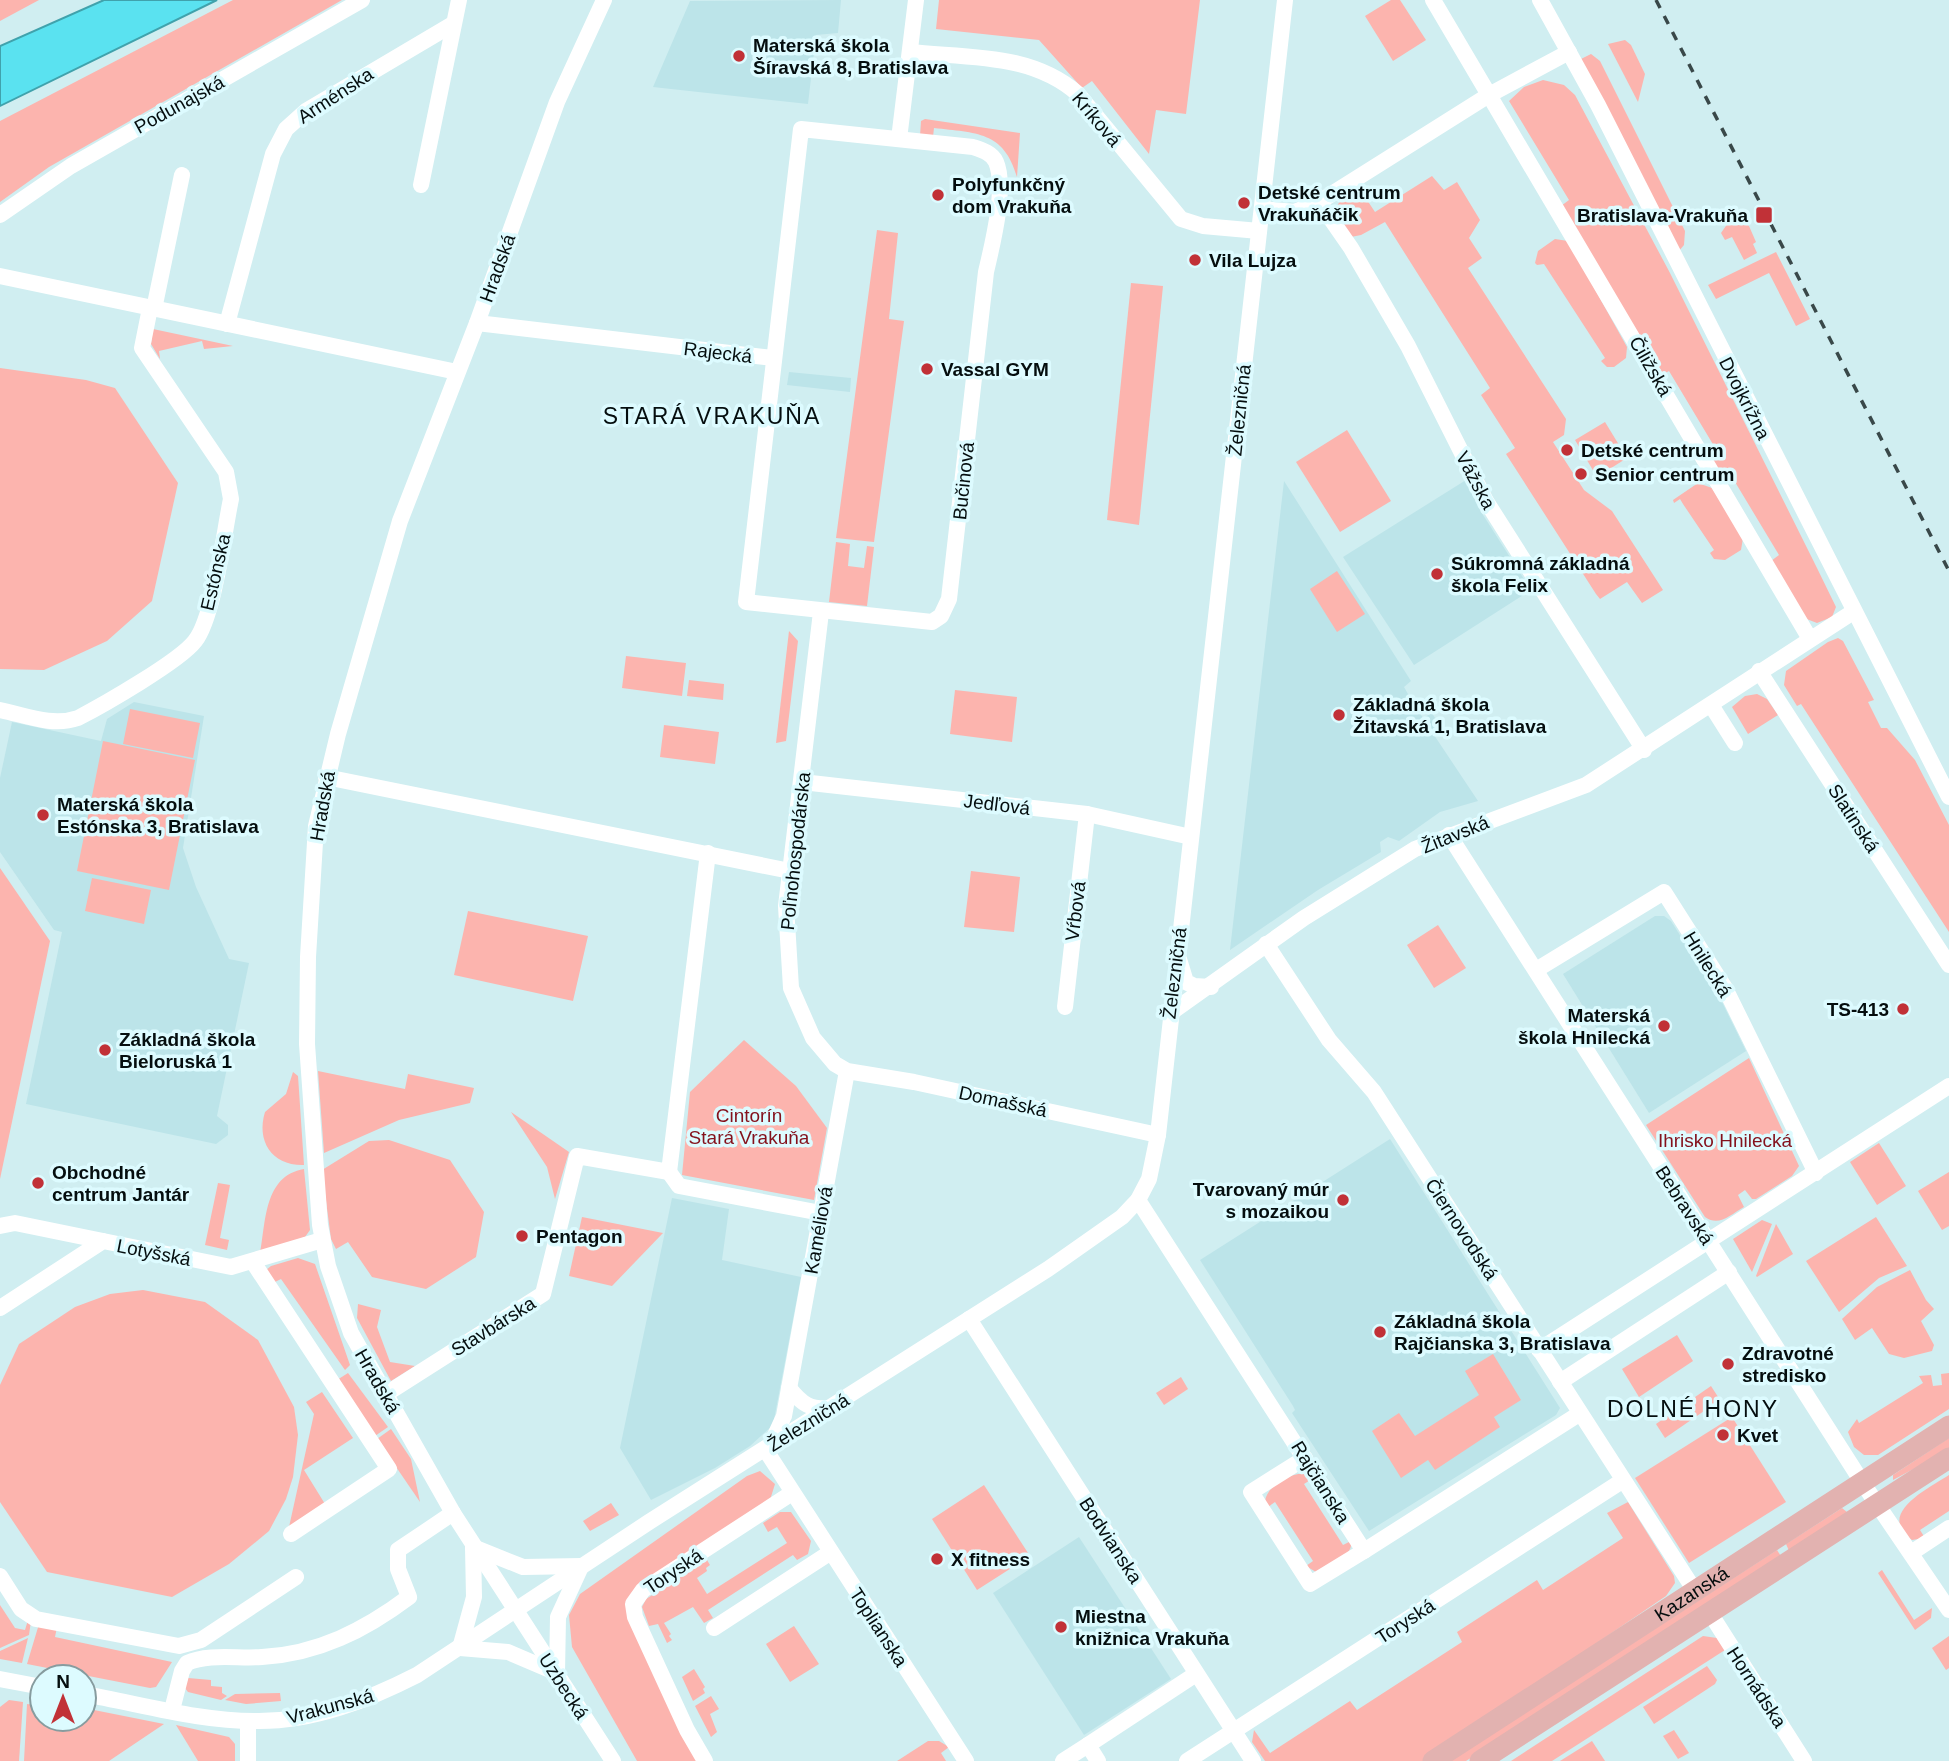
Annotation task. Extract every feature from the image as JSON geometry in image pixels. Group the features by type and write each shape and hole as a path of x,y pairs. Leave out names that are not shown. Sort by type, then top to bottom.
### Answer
{"main road":[{"name":"Kazanská","path":"1433,1761 1949,1426"},
{"name":"Kazanská","path":"1480,1761 1949,1458"}],"street":[{"name":"Podunajská","path":"0,215 46,181 362,0"},
{"path":"421,185 458,0"},
{"name":"Hradská","path":"514,1611 473,1547 358,1349 344,1318 322,1240 312,1146 307,988 316,826 326,777 400,521 477,323 557,102 604,0"},
{"path":"899,139 916,0"},
{"name":"Železničná","path":"514,1611 1112,1225 1138,1200 1152,1172 1285,0"},
{"name":"Čiližská","path":"1433,0 1810,639"},
{"name":"Dvojkrížna","path":"1541,0 1949,797"},
{"name":"Arménska","path":"227,324 270,165 286,129 333,93 453,24"},
{"name":"Kríková","path":"910,52 1031,66 1059,77 1078,94 1181,219 1203,226 1259,232"},
{"path":"1262,209 1295,212 1319,202 1489,95 1569,52"},
{"name":"Rajecká","path":"477,323 772,358 801,129 899,139"},
{"name":"Bučinová","path":"821,612 928,623 939,619 946,609 995,221 998,177 992,157 973,147 899,139"},
{"name":"Estónska","path":"0,710 43,720 66,722 78,718 195,642 208,611 231,499 231,485 197,428 142,348 182,175"},
{"name":"Vážska","path":"1319,202 1351,248 1408,346 1486,501 1644,750"},
{"path":"0,276 457,372"},
{"path":"772,358 746,603 821,612"},
{"name":"Poľnohospodárska","path":"821,612 790,871 786,938 793,995 813,1038 835,1064 847,1071"},
{"name":"Žitavská","path":"1170,1014 1211,987 1266,944 1396,861 1449,835 1586,785 1644,750 1759,671 1853,612"},
{"name":"Slatinská","path":"1759,671 1949,965"},
{"path":"1711,705 1735,743"},
{"path":"326,777 790,871"},
{"name":"Jedľová","path":"802,782 1087,814 1191,837"},
{"name":"Vŕbová","path":"1065,1007 1087,814"},
{"name":"Bebravská","path":"1449,835 1862,1482 1949,1610"},
{"path":"669,1172 708,853"},
{"name":"Hnilecká","path":"1536,970 1664,892 1725,988 1816,1173"},
{"name":"Čiernovodská","path":"1266,944 1329,1040 1374,1092 1695,1591"},
{"path":"1177,950 1186,982 1194,986 1211,987"},
{"name":"Domašská","path":"847,1071 914,1082 1158,1135"},
{"name":"Kaméliová","path":"767,1448 783,1423 847,1071"},
{"path":"1539,1350 1949,1086"},
{"name":"Stavbárska","path":"386,1394 543,1294 577,1156 669,1172 679,1186 821,1213"},
{"name":"Rajčianska","path":"1138,1200 1364,1551"},
{"path":"0,1226 10,1222 103,1241"},
{"name":"Lotyšská","path":"0,1308 103,1241 231,1267 322,1240"},
{"path":"253,1262 389,1469 291,1534"},
{"path":"1560,1382 1729,1272"},
{"name":"Bodvianska","path":"969,1319 1253,1761"},
{"path":"789,1388 805,1405 817,1409 831,1408"},
{"path":"1305,1458 1251,1492 1310,1584 1579,1414"},
{"name":"Toplianska","path":"767,1448 792,1493 966,1761"},
{"name":"Toryská","path":"1188,1761 1622,1481"},
{"name":"Toryská","path":"705,1761 673,1701 635,1617 633,1605 643,1590 792,1493"},
{"path":"172,1710 184,1666 201,1659 286,1654 338,1640 363,1628 409,1597 398,1569 398,1550 453,1513"},
{"path":"1911,1553 1949,1528"},
{"path":"473,1547 523,1567 582,1566 558,1617 557,1673 508,1652 460,1648 474,1597 473,1547"},
{"path":"713,1628 831,1552"},
{"path":"0,1576 21,1609 36,1619 175,1647 201,1640 296,1577"},
{"name":"Vrakunská","path":"98,1697 248,1721 307,1716 349,1705 417,1675 514,1611"},
{"name":"Uzbecká","path":"514,1611 613,1761"},
{"name":"Hornádska","path":"1710,1613 1804,1761"},
{"path":"1063,1761 1196,1674"},
{"path":"0,1679 28,1684"},
{"path":"248,1721 248,1761"},
{"path":"1088,1745 1098,1761"}],"shaded area":[{"name":"Materská škola Šíravská 8, Bratislava","path":"841,0 838,33 816,35 808,104 653,87 690,1"},
{"path":"789,372 851,378 850,392 787,385"},
{"name":"Súkromná základná škola Felix","path":"1466,480 1478,507 1531,590 1414,665 1343,557"},
{"name":"Základná škola Žitavská 1, Bratislava","path":"1284,481 1411,681 1404,687 1412,701 1423,718 1432,713 1442,729 1434,735 1478,801 1440,812 1399,841 1388,837 1380,842 1381,852 1318,890 1230,950"},
{"path":"134,702 204,716 183,848 196,887 229,959 249,963 217,1116 228,1125 228,1135 216,1144 26,1104 62,932 54,930 0,852 0,778 12,722 101,741 107,719"},
{"name":"Materská škola Hnilecká","path":"1655,916 1664,916 1671,921 1721,1000 1746,1051 1649,1113 1563,974"},
{"name":"Základná škola Rajčianska 3, Bratislava","path":"1390,1139 1560,1408 1556,1415 1369,1531 1292,1413 1295,1410 1293,1406 1200,1260"},
{"path":"672,1198 729,1209 722,1260 801,1277 773,1425 750,1446 715,1468 651,1500 620,1448"},
{"path":"1079,1537 1171,1679 1084,1735 993,1593"}],"green space":[{"path":"0,0 39,0 0,21"},
{"path":"233,0 342,0 49,167 0,202 0,121"},
{"path":"939,0 1200,0 1186,114 1156,110 1149,154 1092,81 1082,88 1039,40 936,29"},
{"path":"1391,0 1400,0 1426,40 1393,61 1365,16"},
{"path":"1625,40 1631,45 1645,74 1638,102 1608,44"},
{"path":"1591,54 1600,61 1685,231 1684,245 1678,252 1581,59"},
{"path":"1543,80 1564,85 1575,95 1670,273 1817,568 1836,607 1832,617 1817,623 1804,618 1771,561 1779,555 1729,472 1721,476 1706,451 1714,446 1669,371 1662,375 1561,206 1569,200 1509,101 1524,87"},
{"path":"925,119 1020,133 1017,177 1011,162 996,143 986,137 963,131 934,128 933,137 920,136 921,121"},
{"path":"1432,176 1444,190 1457,182 1480,220 1469,238 1482,258 1468,268 1566,419 1564,435 1553,442 1584,490 1612,511 1663,590 1642,603 1627,582 1600,599 1596,594 1506,454 1515,448 1481,395 1490,388 1385,222 1361,235 1351,237 1338,217 1338,204 1357,185 1375,212"},
{"path":"1731,212 1749,226 1756,242 1753,244 1757,253 1744,260 1732,237 1725,240 1721,233"},
{"path":"877,230 898,233 889,319 904,321 874,542 836,538"},
{"path":"1555,239 1568,241 1627,347 1626,358 1614,367 1607,367 1601,361 1605,358 1544,264 1535,263 1538,251"},
{"path":"1776,252 1810,319 1796,326 1769,273 1716,299 1708,285"},
{"path":"1131,283 1163,286 1139,525 1107,520"},
{"path":"153,329 233,346 204,349 202,341 159,351 160,359 151,344"},
{"path":"0,368 86,380 115,388 178,483 152,601 107,641 44,670 0,669"},
{"path":"1605,422 1627,458 1597,477 1575,440"},
{"path":"1347,430 1391,501 1340,532 1296,462"},
{"path":"1698,483 1712,488 1743,538 1741,550 1725,560 1714,559 1710,553 1714,550 1680,499 1674,503 1673,500"},
{"path":"836,542 850,544 848,566 864,568 867,546 874,547 867,606 829,602"},
{"path":"1337,571 1365,614 1337,632 1310,589"},
{"path":"789,631 798,641 786,741 776,743"},
{"path":"1838,638 1843,641 1874,700 1868,702 1881,728 1887,728 1915,760 1949,825 1949,932 1801,704 1797,706 1784,685 1786,671"},
{"path":"626,656 686,663 682,696 622,688"},
{"path":"689,680 724,684 723,700 687,696"},
{"path":"955,690 1017,697 1012,742 950,734"},
{"path":"1757,694 1767,699 1778,715 1748,734 1732,707 1745,696"},
{"path":"130,709 200,723 193,758 123,744"},
{"path":"664,725 719,732 715,764 660,757"},
{"path":"103,741 195,760 169,890 77,871"},
{"path":"0,868 50,941 0,1179"},
{"path":"971,871 1020,877 1014,932 964,927"},
{"path":"92,878 151,890 144,924 85,911"},
{"path":"468,911 588,936 573,1001 454,975"},
{"path":"1438,925 1466,968 1434,988 1407,945"},
{"name":"Cintorín Stará Vrakuňa","path":"744,1040 796,1086 827,1128 814,1200 682,1175 690,1092"},
{"name":"Ihrisko Hnilecká","path":"1749,1058 1799,1166 1792,1176 1756,1199 1752,1199 1745,1190 1738,1195 1744,1207 1724,1219 1710,1220 1705,1217 1646,1125"},
{"path":"318,1071 405,1089 408,1074 474,1088 470,1103 399,1120 324,1153"},
{"path":"293,1072 298,1076 304,1165 283,1161 275,1156 269,1150 263,1133 265,1112 286,1094"},
{"path":"511,1112 569,1152 555,1199 547,1167"},
{"path":"389,1140 450,1160 484,1212 476,1257 426,1289 372,1277 348,1242 336,1249 331,1239 322,1170 369,1141"},
{"path":"1879,1143 1906,1186 1877,1205 1850,1162"},
{"path":"304,1169 310,1230 305,1237 260,1254 266,1214 274,1190 291,1173"},
{"path":"1949,1172 1949,1226 1942,1230 1918,1191"},
{"path":"218,1183 230,1185 220,1238 229,1240 227,1250 205,1245"},
{"path":"582,1217 663,1233 612,1286 569,1276"},
{"path":"1876,1217 1907,1266 1879,1278 1839,1312 1806,1261"},
{"path":"1762,1220 1772,1224 1752,1272 1733,1239"},
{"path":"1776,1224 1793,1254 1757,1277 1756,1276"},
{"path":"298,1258 315,1264 350,1365 345,1370 281,1279 273,1283 266,1270"},
{"path":"1910,1270 1934,1309 1921,1321 1934,1345 1932,1351 1904,1358 1889,1354 1872,1328 1855,1340 1842,1319 1877,1287"},
{"path":"143,1290 205,1302 258,1340 294,1407 298,1435 293,1477 286,1499 269,1531 229,1564 172,1597 47,1572 0,1502 0,1385 19,1344 75,1307 110,1294"},
{"path":"358,1304 381,1310 377,1327 390,1362 415,1366 391,1381 357,1318"},
{"path":"1677,1335 1693,1361 1639,1397 1622,1369"},
{"path":"1493,1354 1521,1400 1494,1417 1500,1427 1435,1470 1428,1460 1401,1478 1372,1431 1399,1413 1415,1436 1479,1395 1465,1371"},
{"path":"348,1373 388,1427 375,1436 337,1380"},
{"path":"1949,1373 1949,1409 1878,1455 1864,1455 1854,1447 1848,1432 1857,1419 1859,1423 1923,1383 1919,1376 1931,1375 1933,1386 1942,1385 1941,1374"},
{"path":"1181,1377 1188,1389 1164,1405 1156,1393"},
{"path":"1711,1386 1720,1400 1665,1438 1656,1424"},
{"path":"322,1392 353,1438 304,1470 325,1504 289,1527 314,1414 306,1402"},
{"path":"1732,1417 1786,1502 1689,1563 1635,1478"},
{"path":"391,1429 411,1459 420,1502 377,1439"},
{"path":"1949,1438 1949,1450 1893,1480 1893,1475"},
{"path":"760,1471 775,1484 770,1500 633,1591 698,1761 637,1761 572,1647 569,1615 580,1594 747,1476"},
{"path":"1307,1473 1312,1479 1304,1484 1343,1545 1351,1541 1349,1552 1345,1556 1316,1572 1306,1566 1313,1561 1275,1502 1268,1507 1265,1501 1271,1489 1281,1481"},
{"path":"1949,1475 1949,1511 1920,1530 1925,1538 1912,1540 1902,1530 1899,1521 1902,1511 1919,1494"},
{"path":"984,1485 1030,1556 977,1590 932,1519"},
{"path":"1628,1502 1674,1576 1675,1583 1666,1596 1423,1761 1265,1761 1252,1742 1254,1730 1270,1753 1350,1701 1357,1710 1462,1642 1457,1632 1537,1580 1543,1590 1623,1538 1607,1513"},
{"path":"611,1503 619,1515 590,1531 583,1521"},
{"path":"1842,1508 1848,1513 1790,1553 1786,1544"},
{"path":"780,1512 791,1512 811,1541 808,1554 797,1560 793,1555 708,1610 713,1618 704,1623 693,1607 664,1623 672,1640 667,1643 658,1624 649,1626 642,1607 646,1599 707,1560 710,1565 706,1568 707,1571 697,1578 707,1594 787,1543 777,1527 768,1532 763,1523"},
{"path":"1777,1550 1782,1558 1466,1761 1450,1761"},
{"path":"1882,1570 1914,1620 1932,1608 1931,1618 1915,1630 1878,1573"},
{"path":"0,1605 15,1628 25,1630 28,1620 31,1621 29,1635 0,1648"},
{"path":"39,1624 57,1627 55,1637 172,1662 156,1687 150,1688 98,1678 98,1663 27,1664"},
{"path":"794,1626 819,1664 790,1682 766,1644"},
{"path":"1703,1636 1717,1638 1725,1650 1552,1761 1511,1761"},
{"path":"1949,1636 1949,1668 1946,1670 1932,1648"},
{"path":"28,1638 22,1663 0,1659 0,1651"},
{"path":"1707,1666 1717,1680 1715,1684 1654,1724 1643,1707"},
{"path":"694,1669 705,1687 705,1693 693,1701 682,1677"},
{"path":"188,1678 211,1680 211,1686 222,1687 222,1693 227,1696 221,1700 188,1692 185,1688"},
{"path":"280,1693 281,1701 246,1704 225,1700 235,1694"},
{"path":"711,1696 719,1709 710,1714 717,1732 711,1737 695,1706"},
{"path":"9,1700 23,1702 19,1761 0,1761 0,1707"},
{"path":"27,1704 28,1733 98,1733 98,1711 164,1724 109,1761 24,1761"},
{"path":"176,1725 229,1737 235,1744 235,1761 198,1761"},
{"path":"1674,1730 1689,1753 1678,1759 1663,1736"},
{"path":"928,1741 939,1741 949,1747 941,1753 946,1761 897,1761"},
{"path":"1592,1741 1605,1761 1560,1761"}],"water":[{"path":"104,0 217,0 0,106 0,46"}],"railway":[{"path":"1656,0 1949,571"}],"place":[{"name":"Materská škola Šíravská 8, Bratislava","path":"739,56"},
{"name":"Polyfunkčný dom Vrakuňa","path":"938,195"},
{"name":"Detské centrum Vrakuňáčik","path":"1244,203"},
{"name":"Bratislava-Vrakuňa","path":"1764,215"},
{"name":"Vila Lujza","path":"1195,260"},
{"name":"Vassal GYM","path":"927,369"},
{"name":"Detské centrum","path":"1567,450"},
{"name":"Senior centrum","path":"1581,474"},
{"name":"Súkromná základná škola Felix","path":"1437,574"},
{"name":"Základná škola Žitavská 1, Bratislava","path":"1339,715"},
{"name":"Materská škola Estónska 3, Bratislava","path":"43,815"},
{"name":"TS-413","path":"1903,1009"},
{"name":"Materská škola Hnilecká","path":"1664,1026"},
{"name":"Základná škola Bieloruská 1","path":"105,1050"},
{"name":"Obchodné centrum Jantár","path":"38,1183"},
{"name":"Tvarovaný múr s mozaikou","path":"1343,1200"},
{"name":"Pentagon","path":"522,1236"},
{"name":"Základná škola Rajčianska 3, Bratislava","path":"1380,1332"},
{"name":"Zdravotné stredisko","path":"1728,1364"},
{"name":"Kvet","path":"1723,1435"},
{"name":"X fitness","path":"937,1559"},
{"name":"Miestna knižnica Vrakuňa","path":"1061,1627"}],"district":[{"name":"STARÁ VRAKUŇA","path":"712,416"},
{"name":"DOLNÉ HONY","path":"1693,1409"}]}
